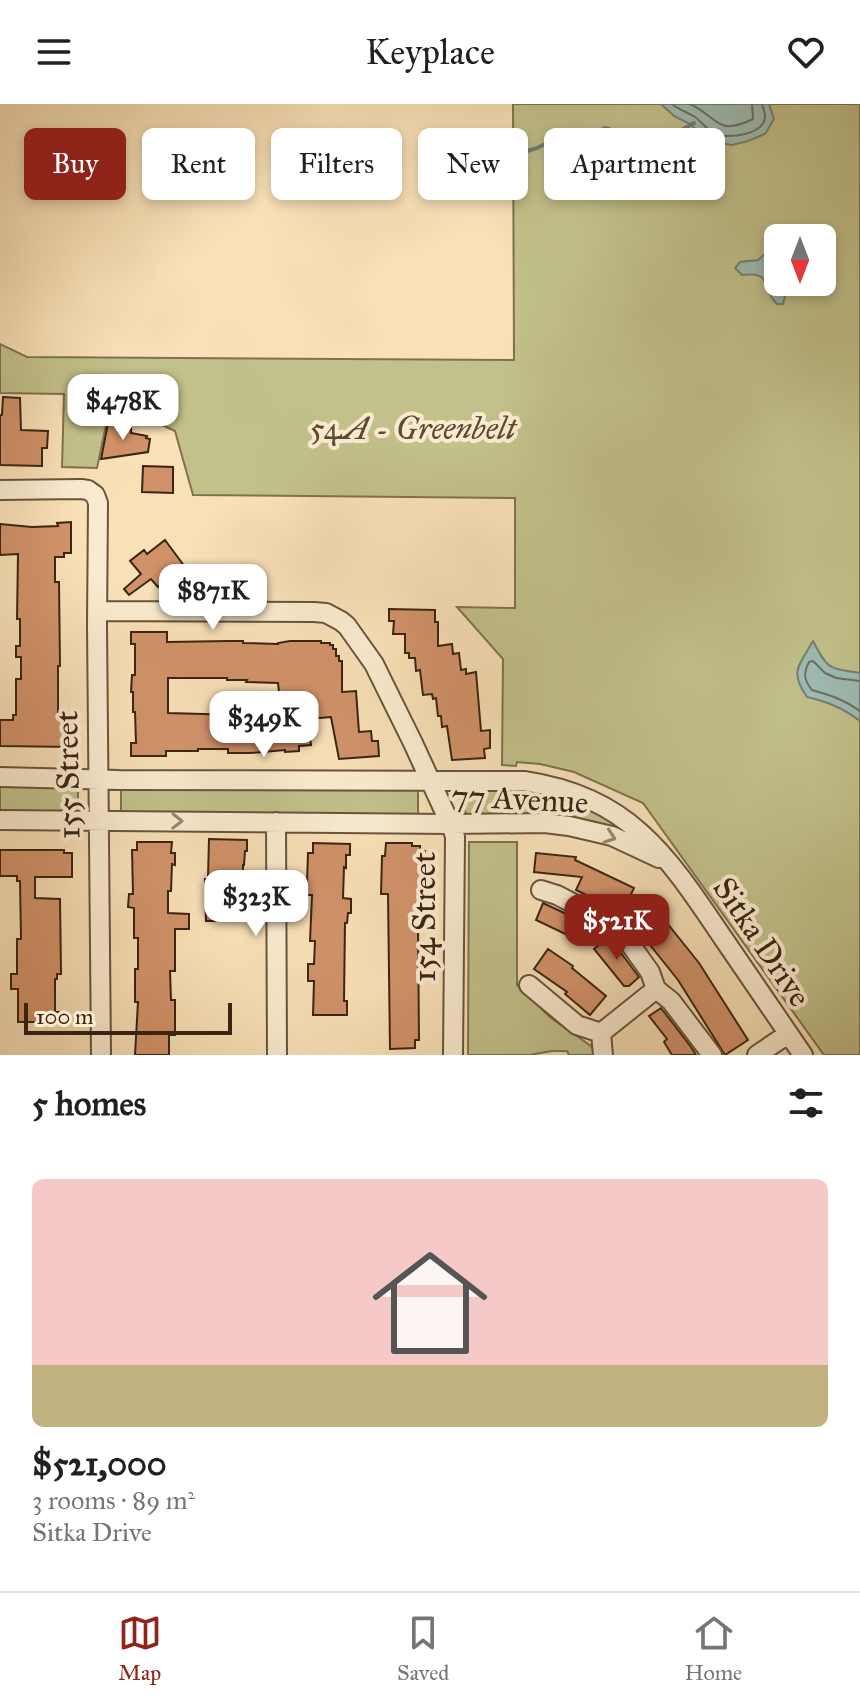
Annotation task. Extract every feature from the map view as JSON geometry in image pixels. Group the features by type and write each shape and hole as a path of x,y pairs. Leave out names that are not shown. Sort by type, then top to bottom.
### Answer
{"street":[{"name":"155 Street","path":"0,490 88,490 95,495 99,510 101,1055"},
{"name":"154 Street","path":"97,611 314,612 326,613 347,626 374,664 455,837 453,1055"},
{"name":"77 Avenue","path":"0,777 524,781 573,792 610,810 645,835 670,863"},
{"name":"77 Avenue","path":"0,820 545,823 612,836 670,863"},
{"path":"276,822 277,1055"},
{"name":"Sitka Drive","path":"670,863 803,1055"},
{"path":"541,890 613,924 650,972 656,989 671,1001 712,1055"},
{"path":"529,985 577,1025 601,1033"},
{"path":"601,1033 656,989"},
{"path":"601,1033 603,1055"},
{"path":"757,1055 788,1034"}],"green space":[{"name":"54A - Greenbelt","path":"513,104 860,104 860,1055 824,1055 643,803 574,772 540,764 517,762 516,766 502,765 503,659 457,607 515,608 515,498 193,495 175,431 111,401 97,468 62,467 64,394 0,393 0,344 27,357 514,360 513,200 528,200 528,128 513,128"},
{"path":"0,783 78,784 78,813 0,813"},
{"path":"121,786 418,787 418,817 121,815"},
{"path":"454,786 524,787 572,797 643,839 468,818"},
{"path":"469,842 517,842 517,985 551,1018 591,1046 595,1055 569,1055 567,1051 552,1051 529,1055 468,1055"}],"water":[{"path":"661,104 769,104 774,119 765,134 732,145 725,144 725,128 694,128"},
{"path":"764,255 764,280 752,274 742,275 735,268 740,262 758,260"},
{"path":"785,297 783,304 777,304 772,298"},
{"path":"813,641 830,666 860,673 860,721 835,706 807,697 797,674"}],"building":[{"path":"3,397 20,398 21,430 48,431 47,448 42,448 42,466 0,465"},
{"path":"108,423 131,427 131,433 147,436 150,439 148,452 101,459"},
{"path":"143,466 173,467 173,493 142,492"},
{"path":"71,522 71,553 55,557 55,582 59,582 58,718 73,718 73,747 0,746 0,720 13,720 13,715 16,715 16,679 21,679 21,657 16,657 16,646 20,646 20,619 17,619 18,554 0,555 0,524 32,527"},
{"path":"165,540 188,571 174,582 169,584 166,580 158,587 151,579 129,595 124,589 141,574 130,561 144,550 147,554"},
{"path":"389,609 435,610 438,646 452,644 453,654 459,653 461,670 466,669 466,674 476,672 481,731 490,730 490,748 484,749 485,758 452,760 447,726 442,727 436,698 433,699 432,694 423,695 420,670 416,671 415,658 409,658 409,653 405,653 405,634 393,634 394,621 389,621"},
{"path":"131,632 167,632 167,642 330,643 336,649 339,661 342,661 342,692 356,691 359,732 371,731 372,741 378,741 379,756 339,759 331,717 308,719 311,745 299,746 299,751 228,753 228,749 198,749 166,751 166,756 131,756 131,743 136,743 131,692 132,675 135,675 135,644 131,644","holes":["168,678 227,678 278,683 281,711 239,715 168,713"]},
{"path":"209,839 247,840 241,921 206,921 205,879 208,879"},
{"path":"137,842 172,842 171,853 175,853 175,865 172,864 171,891 168,891 168,913 189,914 189,929 175,929 175,971 170,971 171,1000 175,1000 175,1035 169,1035 169,1055 135,1055 138,938 134,938 134,908 128,907 129,894 133,894 132,850 137,850"},
{"path":"313,843 350,844 350,855 346,855 344,867 343,898 351,899 351,913 348,913 345,923 344,1001 347,1001 347,1015 313,1015 314,981 308,981 308,964 314,964 315,941 310,941 312,895 305,895 305,882 308,853 313,853"},
{"path":"386,843 412,843 412,846 420,846 420,851 425,851 424,885 427,885 426,897 420,897 418,923 419,1040 415,1040 415,1048 390,1049 388,894 381,894 382,856 385,856"},
{"path":"0,850 64,850 64,853 72,853 72,877 35,877 35,898 60,899 61,974 57,974 55,979 55,1012 59,1012 59,1022 18,1022 18,989 11,989 11,974 17,974 17,939 21,939 20,881 17,881 17,876 0,876"},
{"path":"536,853 576,857 575,860 634,888 622,913 576,890 582,877 534,872"},
{"path":"543,903 592,926 584,943 536,920"},
{"path":"651,903 699,963 748,1040 725,1055 678,980 630,920"},
{"path":"609,937 639,977 629,986 624,986 594,949"},
{"path":"548,949 573,966 606,996 590,1015 565,994 567,992 534,969"},
{"path":"661,1008 696,1055 672,1055 664,1042 667,1039 649,1016"}],"waterway":[{"path":"528,151 555,139 605,128 619,139 643,147 664,140 694,123"}]}
